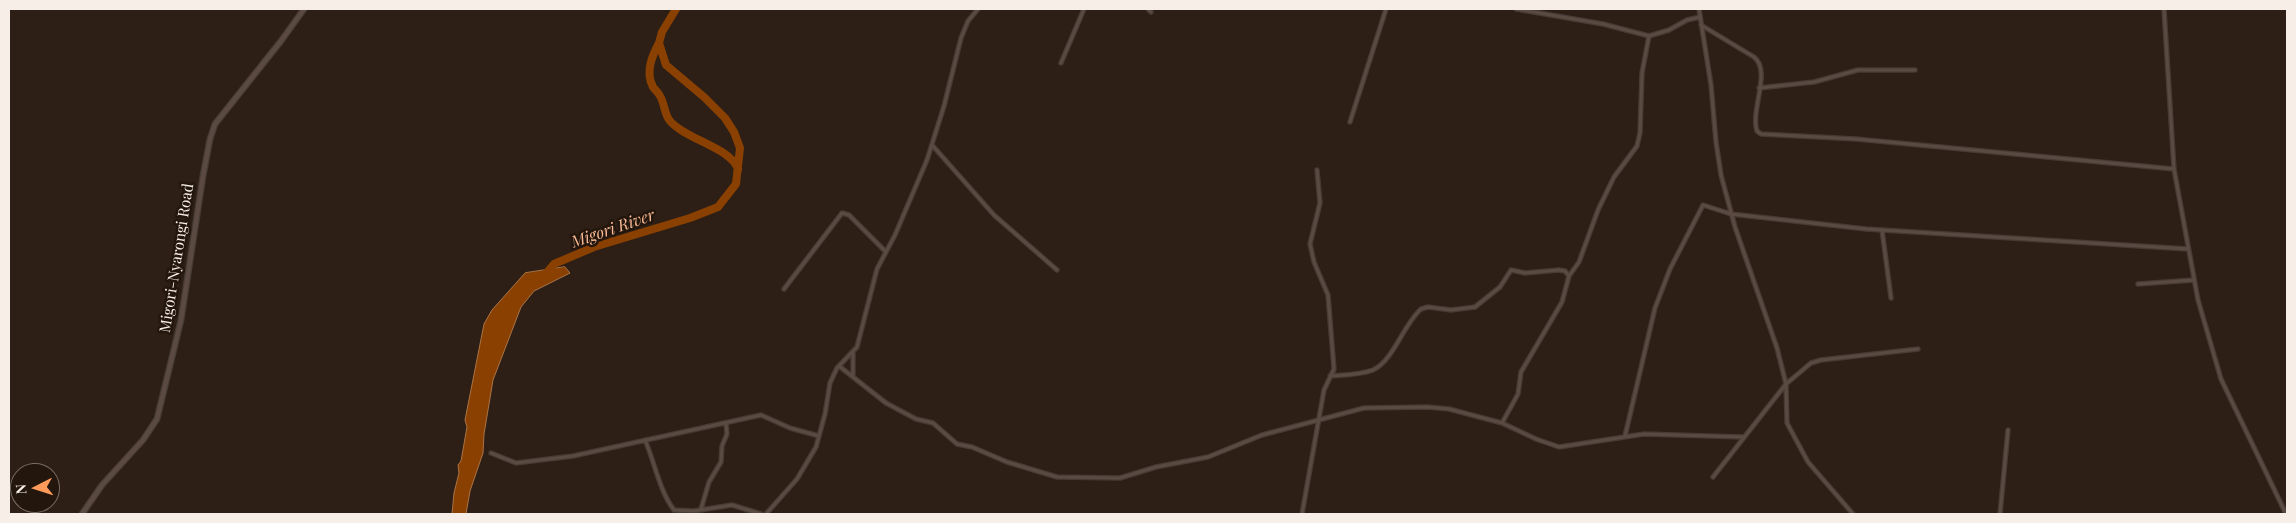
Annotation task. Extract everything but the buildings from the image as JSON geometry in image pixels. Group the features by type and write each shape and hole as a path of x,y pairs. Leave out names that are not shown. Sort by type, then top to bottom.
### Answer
{"street":[{"name":"Migori-Nyarongi Road","path":"82,514 102,486 143,440 157,419 181,320 194,248 203,176 215,124 304,9"},
{"path":"853,375 853,353 864,322 874,277 932,145 961,38 968,21 978,9"},
{"path":"1060,63 1084,9"},
{"path":"1148,9 1152,12"},
{"path":"1350,122 1386,9"},
{"path":"1516,9 1603,24 1649,36 1669,30 1687,20 1700,17"},
{"path":"1699,9 1711,85 1716,150 1731,214 1777,348 1786,384 1786,414 1790,433 1812,467 1853,514"},
{"path":"2164,9 2174,169 2201,315 2222,378 2286,514"},
{"path":"1701,25 1758,60 1762,70 1755,125 1756,131 1761,134 1856,139 2174,169"},
{"path":"1502,423 1518,394 1522,368 1562,302 1569,276 1579,262 1598,210 1614,176 1632,154 1640,140 1640,89 1649,36"},
{"path":"1759,88 1814,82 1858,70 1915,70"},
{"path":"932,145 994,215 1057,270"},
{"path":"1302,514 1324,390 1333,371 1334,364 1328,295 1314,262 1310,244 1321,197 1318,170"},
{"path":"1625,436 1628,413 1655,308 1672,264 1702,206 1731,214 1882,230 2188,249"},
{"path":"784,289 843,212 849,215 885,251"},
{"path":"1882,230 1891,298"},
{"path":"1329,376 1362,373 1374,369 1384,360 1421,309 1428,307 1450,310 1475,307 1500,287 1511,270 1525,273 1559,270 1569,276"},
{"path":"2138,284 2194,280"},
{"path":"1713,477 1786,384 1816,361 1918,350"},
{"path":"766,514 797,479 816,448 830,383 840,366 853,353"},
{"path":"840,366 886,403 916,419 934,424 957,444 972,447 1007,462 1057,477 1120,478 1156,467 1208,457 1256,437 1364,408 1427,407 1454,410 1502,423 1536,440 1558,447 1625,436 1664,434 1743,437"},
{"path":"491,453 516,463 524,463 573,456 762,415 790,428 819,436"},
{"path":"701,510 709,482 721,462 722,446 727,434 726,423"},
{"path":"2000,514 2008,430"},
{"path":"645,440 656,474 672,508 680,512 732,505 761,514"}],"shaded area":[{"path":"565,267 570,273 534,291 521,307 493,380 484,434 483,453 470,491 466,514 452,514 454,493 459,473 458,465 461,461 467,427 465,420 484,324 492,310 525,273"}],"waterway":[{"name":"Migori River","path":"543,277 554,264 594,247 690,218 718,207 736,184 740,148 734,132 725,118 704,97 666,65 659,43 662,32 676,9"},
{"path":"659,43 652,59 650,76 653,87 662,99 668,118 686,133 727,155 738,169"}]}
